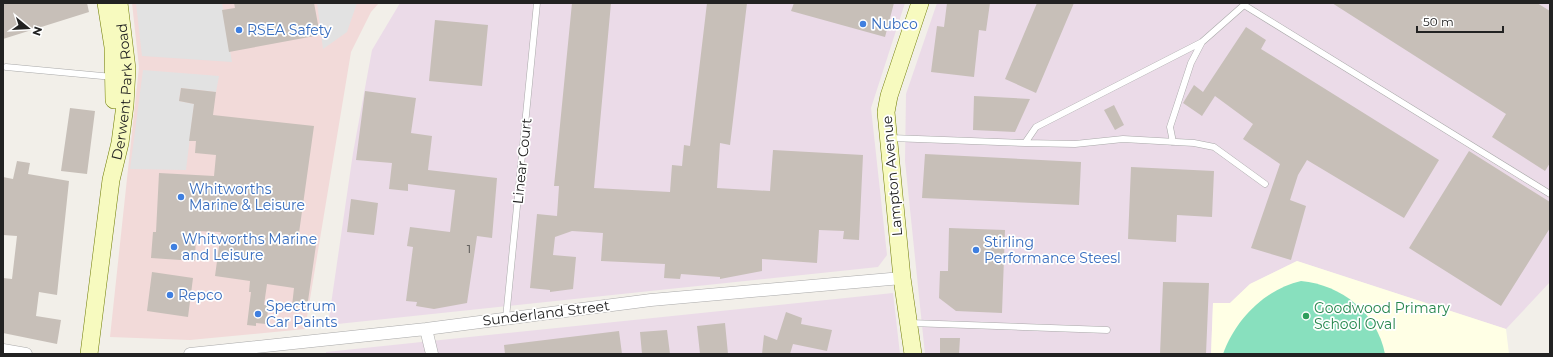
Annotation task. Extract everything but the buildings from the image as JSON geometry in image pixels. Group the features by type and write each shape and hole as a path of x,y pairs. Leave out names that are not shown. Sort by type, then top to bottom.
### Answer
{"street":[{"name":"Derwent Park Road","path":"106,3 112,47 114,77 110,146 111,180"},
{"name":"Derwent Park Road","path":"89,354 111,180 120,136 127,69 119,3"},
{"name":"Lampton Avenue","path":"913,354 902,278 886,112 889,96 920,3"},
{"name":"Sunderland Street","path":"190,354 426,329 651,300 902,278"},
{"path":"426,329 432,354"},
{"path":"3,350 26,354"}],"lane":[{"name":"Linear Court","path":"506,318 537,3"},
{"path":"1025,144 1036,127 1202,42 1244,5 1550,194"},
{"path":"1173,142 1170,126 1191,63 1202,42"},
{"path":"6,67 114,77"},
{"path":"888,138 1025,144 1075,144 1123,139 1194,143 1214,147 1265,184"},
{"path":"909,322 1107,330"}],"shaded area":[{"path":"132,3 379,3 371,12 351,52 305,329 190,340 110,337 139,67"},
{"path":"136,3 222,3 232,62 142,56"},
{"path":"317,3 357,3 347,32 323,49"},
{"path":"400,3 905,3 871,108 887,255 878,267 328,325 353,153 372,50"},
{"path":"937,3 1550,3 1550,282 1506,329 1297,261 1250,284 1230,303 1213,303 1211,354 925,354 905,161 906,94"},
{"path":"143,70 219,76 216,92 181,88 179,101 194,104 186,170 130,169"},
{"path":"1297,261 1506,329 1509,354 1211,354 1213,303 1230,303 1250,284"},
{"path":"893,293 900,354 326,354 326,352"}],"green space":[{"name":"Goodwood Primary School Oval","path":"1301,281 1330,288 1355,304 1366,314 1374,326 1381,339 1385,354 1223,354 1235,329 1253,308 1275,291"}],"place":[{"name":"Nubco","path":"863,24"},
{"name":"RSEA Safety","path":"239,30"},
{"name":"Whitworths Marine & Leisure","path":"181,197"},
{"name":"Whitworths Marine and Leisure","path":"174,247"},
{"name":"Stirling Performance Steesl","path":"976,250"},
{"name":"Repco","path":"170,295"},
{"name":"Spectrum Car Paints","path":"258,314"},
{"name":"Goodwood Primary School Oval","path":"1306,316"}]}
